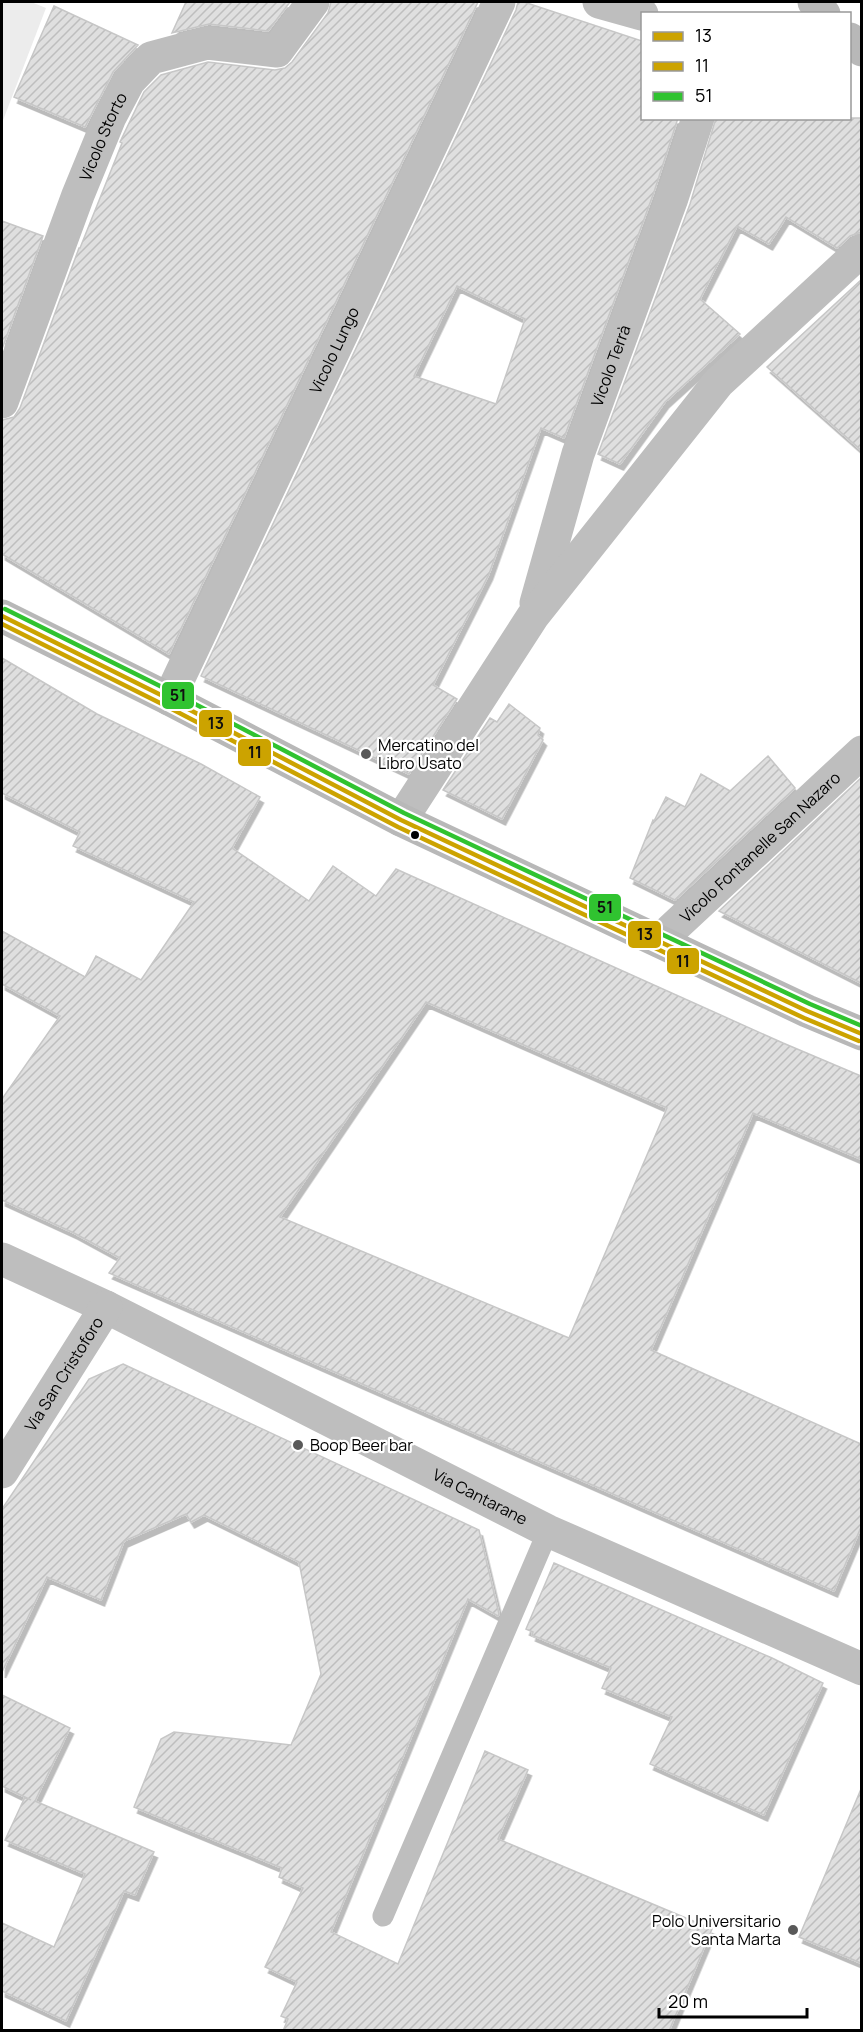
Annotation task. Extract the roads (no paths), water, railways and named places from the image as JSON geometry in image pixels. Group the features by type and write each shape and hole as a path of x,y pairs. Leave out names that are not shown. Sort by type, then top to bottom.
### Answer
{"street":[{"name":"Vicolo Storto","path":"2,402 78,195 110,117 129,81 151,58 207,43 277,51 313,2"},
{"name":"Vicolo Lungo","path":"169,699 499,2"},
{"path":"599,2 641,14"},
{"name":"Vicolo Terrà","path":"533,616 578,454 672,198 697,120"},
{"name":"Vicolo Terrà","path":"401,820 533,616 718,383 861,250"},
{"path":"2,616 169,699 401,820 807,1011 861,1034"},
{"name":"Vicolo Fontanelle San Nazaro","path":"659,941 861,752"},
{"name":"Via Cantarane","path":"2,1258 106,1307 548,1531 861,1669"},
{"name":"Via San Cristoforo","path":"2,1472 106,1307"}],"lane":[{"path":"383,1916 548,1531"}],"place":[{"name":"Mercatino del Libro Usato","path":"366,754"},
{"name":"Boop Beer bar","path":"298,1445"},
{"name":"Polo Universitario Santa Marta","path":"793,1930"}]}
